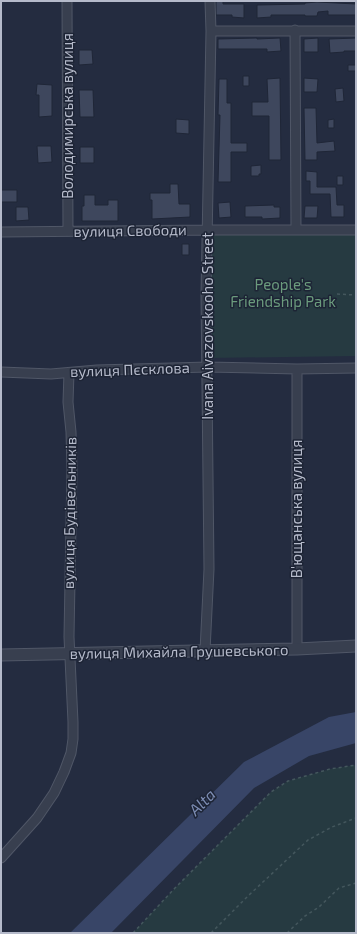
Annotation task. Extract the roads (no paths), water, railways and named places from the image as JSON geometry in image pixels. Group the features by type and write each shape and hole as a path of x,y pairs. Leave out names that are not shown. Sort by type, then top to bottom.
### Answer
{"street":[{"name":"Володимирська вулиця","path":"67,1 68,231"},
{"name":"Ivana Aivazovskooho Street","path":"205,651 209,569 208,367 206,309 211,31 210,1"},
{"path":"295,30 296,230"},
{"path":"211,31 356,31"},
{"name":"вулиця Свободи","path":"1,232 356,230"},
{"name":"вулиця Пєсклова","path":"1,372 33,374 69,373 97,370 208,367 297,369 356,368"},
{"name":"В'ющанська вулиця","path":"297,369 297,649"},
{"name":"вулиця Будівельників","path":"1,858 37,818 54,793 64,772 73,739 69,654 72,441 68,402 69,373"},
{"name":"вулиця Михайла Грушевського","path":"1,655 297,649 356,646"}],"water":[{"path":"356,712 356,743 309,756 254,788 111,933 70,933 244,762 329,717"}],"park label":[{"name":"People's Friendship Park","path":"283,294"}],"water label":[{"name":"Alta","path":"202,802"}]}
